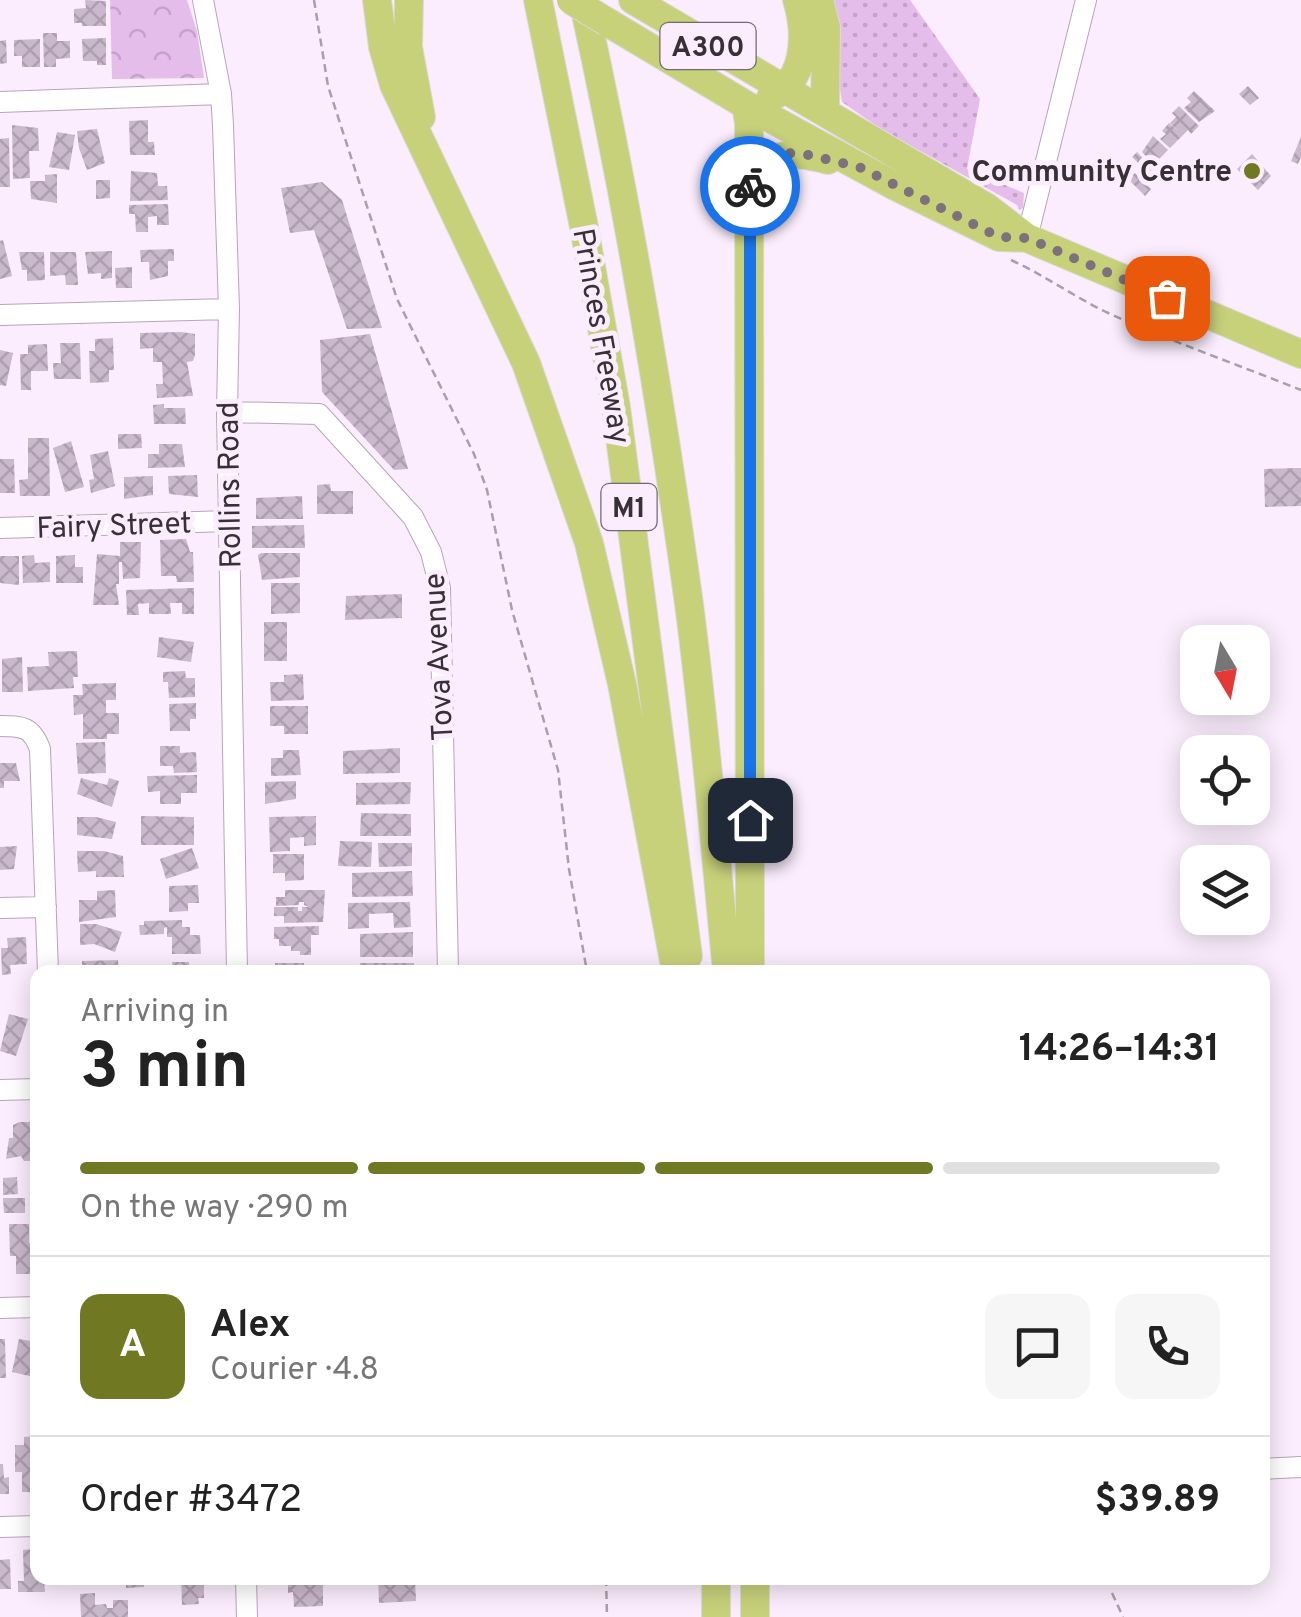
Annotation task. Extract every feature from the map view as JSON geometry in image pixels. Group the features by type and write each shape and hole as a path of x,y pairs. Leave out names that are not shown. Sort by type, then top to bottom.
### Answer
{"highway":[{"path":"378,0 382,47 394,85 526,363 589,543 622,684 675,965"},
{"path":"409,0 408,47 418,109 449,198"},
{"name":"Princes Freeway","path":"538,0 616,407 689,965"},
{"name":"A300","path":"571,0 746,105 859,167 999,237 1027,238"},
{"name":"Princes Freeway","path":"584,0 638,276 671,480 706,748 726,965"},
{"name":"A300","path":"632,0 1008,220 1027,238 1301,354"},
{"path":"750,965 746,105 786,89 797,70 802,18 796,0"},
{"path":"819,0 826,40 825,111"},
{"path":"749,188 770,162 785,153 859,167"},
{"path":"716,1585 716,1617"},
{"path":"755,1585 755,1617"}],"street":[{"name":"Rollins Road","path":"203,0 221,94 229,308 236,965"},
{"path":"1027,238 1086,0"},
{"path":"0,102 221,94"},
{"path":"0,316 229,308"},
{"name":"Tova Avenue","path":"228,412 319,414 414,517 431,552 440,588 448,965"},
{"name":"Fairy Street","path":"0,528 229,522"},
{"path":"0,726 22,726 34,734 40,749 48,965"},
{"path":"0,908 46,907"},
{"path":"0,1090 30,1089"},
{"path":"0,1308 30,1307"},
{"path":"1270,1468 1301,1467"},
{"path":"0,1527 30,1526"},
{"path":"246,1585 247,1617"}],"path":[{"path":"314,0 328,86 397,299 474,454 487,490 512,610 558,770 569,869 586,965"},
{"path":"1004,257 1139,326 1301,390"},
{"path":"606,1585 606,1617"},
{"path":"1112,1593 1123,1617"}],"green space":[{"path":"110,0 187,0 197,31 204,78 112,79"},
{"path":"826,0 910,0 980,99 967,169 1024,193 1023,208 1019,210 1017,205 881,129 842,102"}],"building":[{"path":"85,0 106,1 106,26 74,23 74,9 86,8"},
{"path":"43,33 57,33 57,41 70,41 70,58 56,59 56,67 44,67"},
{"path":"106,38 106,65 83,61 82,39"},
{"path":"40,39 40,67 22,67 22,56 14,56 14,40"},
{"path":"6,40 7,63 0,64 0,41"},
{"path":"1248,86 1259,98 1250,105 1239,94"},
{"path":"1194,91 1215,111 1199,122 1184,108"},
{"path":"1179,106 1199,126 1191,134 1188,130 1170,148 1160,139 1169,123 1178,131 1170,123"},
{"path":"148,120 148,142 154,142 155,155 130,155 129,121"},
{"path":"12,125 38,128 39,151 29,151 30,178 13,179"},
{"path":"97,129 105,163 87,170 77,131"},
{"path":"57,132 75,135 69,170 49,167"},
{"path":"1153,136 1168,150 1154,164 1142,152"},
{"path":"1301,137 1301,157 1298,164 1291,161"},
{"path":"9,138 10,187 0,187 0,139"},
{"path":"1137,152 1155,171 1151,175 1132,157"},
{"name":"Community Centre","path":"1252,154 1271,176 1258,190 1237,169"},
{"path":"131,171 157,173 158,186 167,186 168,200 130,201"},
{"path":"1135,173 1151,189 1145,196 1128,179"},
{"path":"57,174 57,203 31,199 30,181 45,181 45,175"},
{"path":"96,180 110,180 110,198 96,199"},
{"path":"322,182 342,200 382,328 347,329 314,230 290,233 281,188"},
{"path":"168,204 169,225 157,225 157,216 148,217 148,232 136,232 135,214 129,214 129,205"},
{"path":"3,240 12,276 0,279 0,241"},
{"path":"174,249 174,261 168,261 168,276 150,280 149,262 141,262 140,250"},
{"path":"112,251 112,278 101,279 101,273 88,274 85,252"},
{"path":"19,252 44,252 45,280 27,281"},
{"path":"50,252 76,252 78,285 66,285 65,275 50,276"},
{"path":"132,267 132,288 116,288 115,268"},
{"path":"140,333 195,334 195,355 193,361 187,362 193,396 157,398 156,384 163,384 162,362 153,362 153,348 140,349"},
{"path":"370,334 408,469 394,470 322,392 320,340"},
{"path":"113,338 114,370 109,370 109,382 90,383 89,351 95,351 95,339"},
{"path":"60,343 80,343 81,379 54,379 53,363 61,363"},
{"path":"47,344 48,371 31,371 31,390 21,390 20,354 28,354 28,345"},
{"path":"0,350 13,353 6,386 0,385"},
{"path":"164,404 164,408 185,408 186,424 154,424 153,405"},
{"path":"118,434 141,434 142,448 118,449"},
{"path":"28,438 49,438 50,496 20,496 19,480 28,479"},
{"path":"71,441 84,487 65,492 53,448"},
{"path":"159,444 182,444 185,467 148,468 148,454 159,454"},
{"path":"108,451 115,486 91,493 89,480 94,479 90,455"},
{"path":"0,459 14,459 15,493 0,493"},
{"path":"1301,468 1301,506 1265,507 1264,469"},
{"path":"197,475 198,497 169,494 168,476"},
{"path":"153,476 153,495 124,499 124,477"},
{"path":"330,484 331,491 353,491 353,514 317,514 317,485"},
{"path":"302,496 303,519 256,519 256,498"},
{"path":"304,525 305,548 252,548 252,526"},
{"path":"186,539 193,552 194,582 177,582 176,576 161,576 160,540"},
{"path":"120,542 141,542 140,578 123,579 119,562 119,605 93,605 97,554 120,556"},
{"path":"300,553 300,577 262,580 258,555"},
{"path":"34,555 35,563 50,562 50,582 23,583 22,556"},
{"path":"75,555 75,567 83,567 83,583 56,583 56,556"},
{"path":"0,556 19,556 19,585 0,583"},
{"path":"271,583 300,583 300,613 271,614"},
{"path":"194,588 194,614 182,614 182,603 170,603 171,614 149,614 149,603 138,604 139,615 127,615 126,590"},
{"path":"402,594 402,618 345,620 346,596"},
{"path":"264,622 287,622 287,661 264,661"},
{"path":"159,637 194,642 191,662 157,657"},
{"path":"77,651 78,677 73,677 74,688 28,691 27,667 49,666 48,652"},
{"path":"22,657 23,692 2,692 2,659"},
{"path":"185,671 186,678 195,678 195,697 169,698 163,672"},
{"path":"303,674 304,700 271,701 270,682 284,682 284,675"},
{"path":"116,683 116,700 106,700 106,713 119,713 119,734 107,734 107,739 83,739 83,714 74,715 73,695 83,695 82,684"},
{"path":"196,703 196,719 190,719 190,731 170,731 169,704"},
{"path":"270,706 308,706 308,734 284,734 284,726 270,726"},
{"path":"105,742 106,773 78,774 76,743"},
{"path":"160,746 180,746 180,753 196,752 197,772 174,773 173,766 160,766"},
{"path":"400,748 400,773 343,774 343,751"},
{"path":"283,750 299,750 301,775 271,776 271,758 283,758"},
{"path":"0,763 16,763 20,781 4,781 4,788 0,788"},
{"path":"197,775 197,793 181,793 181,804 160,804 160,791 148,792 147,776"},
{"path":"81,778 107,785 109,778 119,781 112,807 77,794"},
{"path":"296,781 296,799 265,804 265,782"},
{"path":"411,782 410,804 356,805 356,783"},
{"path":"361,813 411,814 411,836 360,836"},
{"path":"141,816 194,817 194,845 141,845"},
{"path":"316,816 316,845 304,846 304,837 290,838 290,851 270,852 269,817"},
{"path":"77,817 116,822 112,839 77,835"},
{"path":"340,841 372,842 371,867 338,866"},
{"path":"378,843 412,843 412,866 379,867"},
{"path":"17,846 14,869 0,870 0,847"},
{"path":"192,848 199,868 166,879 160,859"},
{"path":"77,851 123,856 124,877 96,877 96,871 78,872"},
{"path":"273,854 304,854 304,880 285,881 285,873 273,873"},
{"path":"412,871 413,896 352,897 352,873"},
{"path":"198,885 199,903 188,903 188,911 169,912 169,886"},
{"path":"115,890 116,917 79,922 79,900 97,900 97,891"},
{"path":"285,890 325,890 323,922 284,923 284,916 274,916 274,907 298,907 302,911 302,907 309,907 304,902 276,906 276,897 285,897"},
{"path":"410,902 411,927 394,928 393,913 369,914 369,928 348,929 348,903"},
{"path":"182,920 182,927 190,927 190,935 200,935 201,954 172,954 172,937 167,937 167,927 164,934 140,935 139,925 144,925 144,921"},
{"path":"80,924 122,932 115,952 94,944 80,945"},
{"path":"319,926 319,935 311,935 311,955 291,951 291,946 279,946 279,939 274,939 274,927"},
{"path":"413,932 413,957 360,957 360,934"},
{"path":"26,937 27,964 10,965 11,974 2,975 1,948 8,948 7,938"},
{"path":"118,960 118,965 82,965 82,961"},
{"path":"360,963 414,963 414,965"},
{"path":"9,1014 28,1019 16,1056 0,1051"},
{"path":"30,1122 30,1161 21,1156 6,1159 13,1125"},
{"path":"17,1177 18,1194 3,1195 3,1178"},
{"path":"3,1198 25,1198 25,1213 4,1213"},
{"path":"9,1224 29,1224 30,1274 16,1274 16,1256 10,1256"},
{"path":"0,1339 5,1339 6,1378 0,1378"},
{"path":"19,1339 30,1341 30,1376 12,1372"},
{"path":"24,1437 30,1437 30,1492 22,1492 22,1472 15,1472 15,1445 24,1445"},
{"path":"0,1464 4,1478 9,1477 9,1494 0,1494"},
{"path":"30,1549 30,1585 44,1585 45,1592 18,1592 18,1581 24,1581 23,1550"},
{"path":"10,1559 11,1589 0,1589 0,1560"},
{"path":"181,1585 204,1585 204,1598 198,1598 199,1604 182,1605"},
{"path":"288,1585 323,1585 323,1606 294,1607 293,1592 288,1593"},
{"path":"378,1585 415,1585 416,1601 379,1603"},
{"path":"95,1593 95,1605 106,1604 107,1608 113,1608 113,1600 128,1600 128,1617 81,1617 80,1594"}],"way so far":[{"path":"750,186 777,156 790,152 859,167 999,237 1027,238 1167,298"}],"place":[{"name":"Community Centre","path":"1252,171"}],"route":[{"path":"750,186 750,820"}]}
